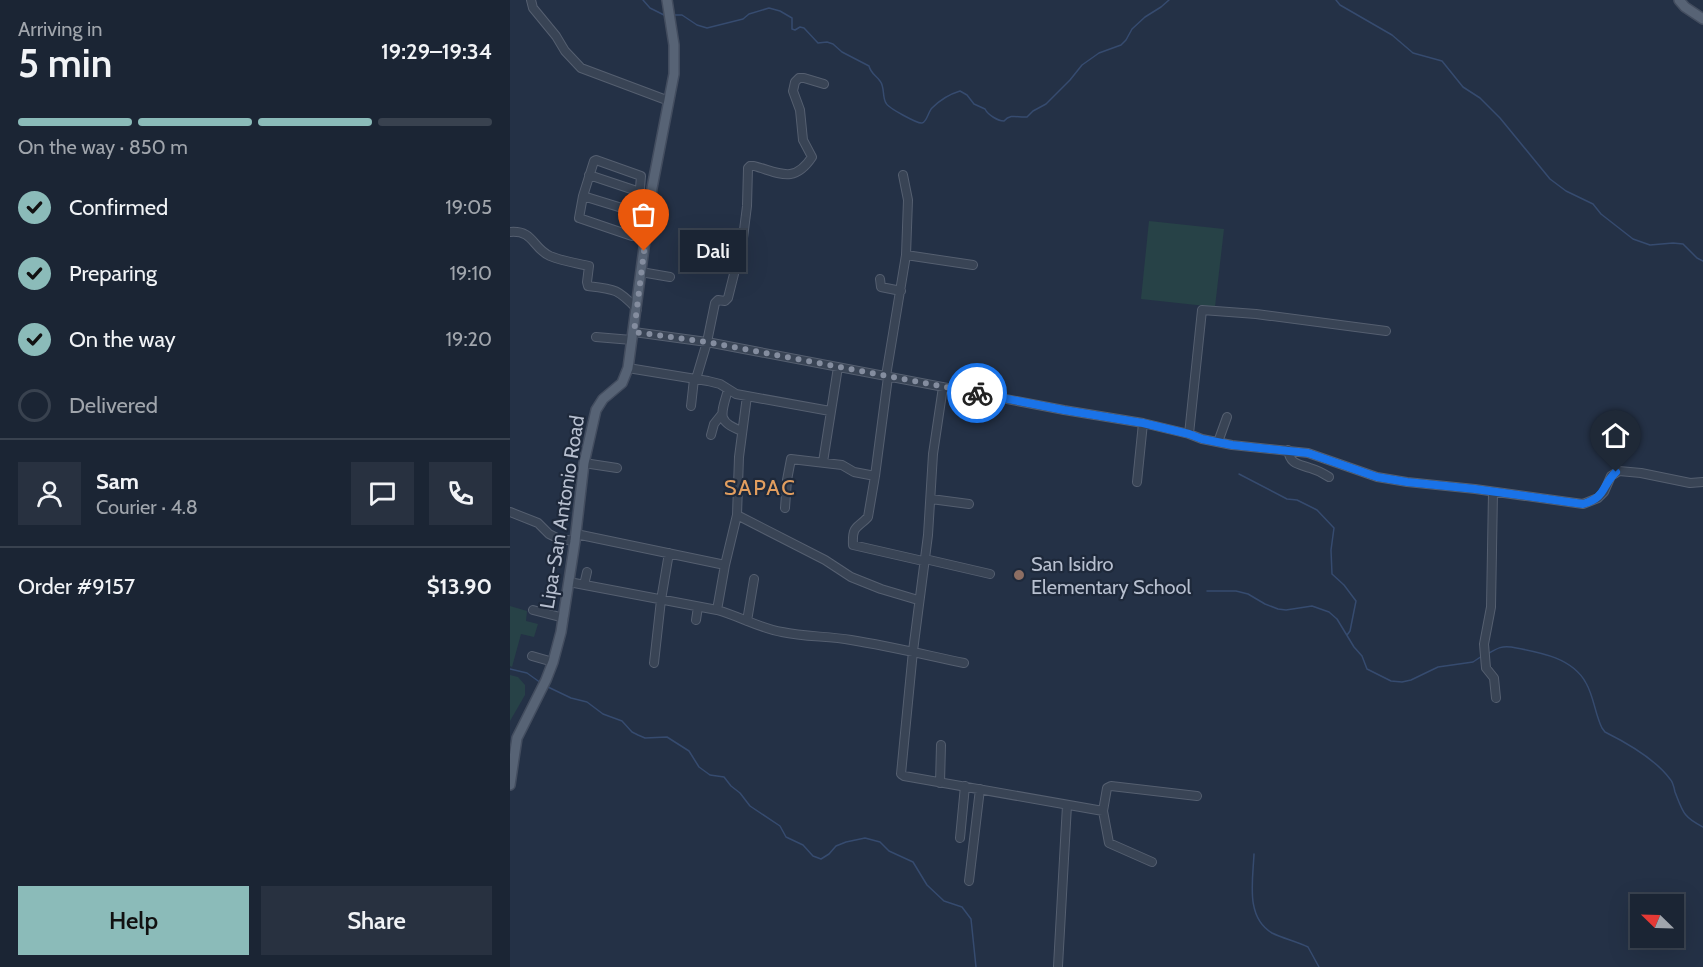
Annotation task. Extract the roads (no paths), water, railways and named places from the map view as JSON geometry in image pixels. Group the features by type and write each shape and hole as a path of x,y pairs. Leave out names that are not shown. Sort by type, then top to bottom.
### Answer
{"main road":[{"name":"Lipa-San Antonio Road","path":"510,784 517,738 546,680 564,618 584,463 596,410 603,399 622,383 628,368 648,216 674,74 675,64 667,0"},
{"path":"1679,0 1685,8 1703,19"}],"street":[{"path":"531,0 534,8 565,51 581,68 669,100"},
{"path":"691,406 695,379 707,342 715,303 728,298 743,238 748,168 754,166 788,175 796,174 808,162 812,157 803,140 800,110 793,86 799,78 824,84"},
{"path":"596,160 641,176 640,192 633,236 579,218 589,175 596,160"},
{"path":"589,175 640,192"},
{"path":"903,175 908,200 906,255 868,517 855,528 853,545 990,574"},
{"path":"583,196 648,216"},
{"path":"510,232 525,233 550,256 589,266 588,286 616,290 637,309"},
{"path":"906,255 974,265"},
{"path":"641,272 670,278"},
{"path":"880,279 881,288 901,291"},
{"path":"1189,434 1202,309 1386,332"},
{"path":"596,337 633,336 707,342 1143,423 1218,442 1308,453 1377,477 1407,482 1583,504 1598,498 1604,492 1611,476 1619,471 1690,483 1703,482"},
{"path":"823,462 838,367"},
{"path":"628,368 720,384 728,390 747,396 830,411"},
{"path":"944,387 933,454 931,499 918,600 901,774 940,783 1103,811"},
{"path":"711,435 714,424 722,414 728,390"},
{"path":"717,610 737,515 739,457 747,396"},
{"path":"722,414 728,426 742,431"},
{"path":"1218,442 1227,417"},
{"path":"1137,482 1143,423"},
{"path":"1288,450 1291,461 1329,477"},
{"path":"785,508 791,459 842,465 854,472 875,476"},
{"path":"584,463 617,468"},
{"path":"1493,492 1491,607 1484,640 1486,668 1494,678 1496,698"},
{"path":"931,499 969,504"},
{"path":"510,512 538,523 549,534 559,539 576,538 669,553 725,565"},
{"path":"737,515 825,560 851,577 918,600"},
{"path":"654,663 669,553"},
{"path":"584,585 587,572"},
{"path":"747,621 754,579"},
{"path":"569,582 717,610 784,633 848,639 964,663"},
{"path":"696,620 698,606"},
{"path":"533,610 564,618"},
{"path":"532,656 553,662"},
{"path":"940,783 941,745"},
{"path":"960,838 965,786"},
{"path":"1152,862 1109,843 1103,811 1106,790 1111,786 1197,796"},
{"path":"969,881 980,789"},
{"path":"1058,966 1067,805"}],"waterway":[{"path":"643,0 650,8 666,16"},
{"path":"674,15 682,15 697,25 707,28 743,19 749,14 769,8 780,11 792,18 792,29 804,28 818,43 833,44 842,52 869,66 882,83 886,103 919,123 924,122 941,100 960,91 993,117 1004,121 1012,116 1027,117 1046,104 1082,65 1099,53 1121,45 1132,29 1169,0"},
{"path":"1336,0 1340,5 1392,35 1413,53 1442,61 1463,87 1480,98 1500,118 1550,179 1566,191 1593,204 1601,214 1633,239 1650,245 1683,244 1703,261"},
{"path":"1239,474 1287,499 1297,500 1317,510 1334,528 1331,550 1332,574 1356,601 1350,631 1347,635"},
{"path":"1207,591 1236,591 1248,594 1278,609 1312,606 1329,612 1337,619 1362,656 1367,669 1391,681 1411,680 1438,667 1473,662 1482,656"},
{"path":"1489,653 1500,648 1511,647 1553,657 1572,667 1586,683 1605,732 1640,752 1657,765 1672,782 1684,813 1703,827"},
{"path":"510,669 527,673 541,683"},
{"path":"548,687 571,698 587,702 603,714 622,721 638,735 645,738 667,737 689,751 699,767 710,775 724,777 750,806 780,826 786,837 803,845 813,856 821,859 836,846 865,838 880,842 889,851 913,862 927,885 944,901 962,907 971,919 976,967"},
{"path":"1254,854 1252,897 1258,918 1263,926 1272,933 1308,947 1319,967"}],"place":[{"name":"Dali","path":"644,251"},
{"name":"San Isidro Elementary School","path":"1019,575"}],"district":[{"name":"SAPAC","path":"760,487"}]}
